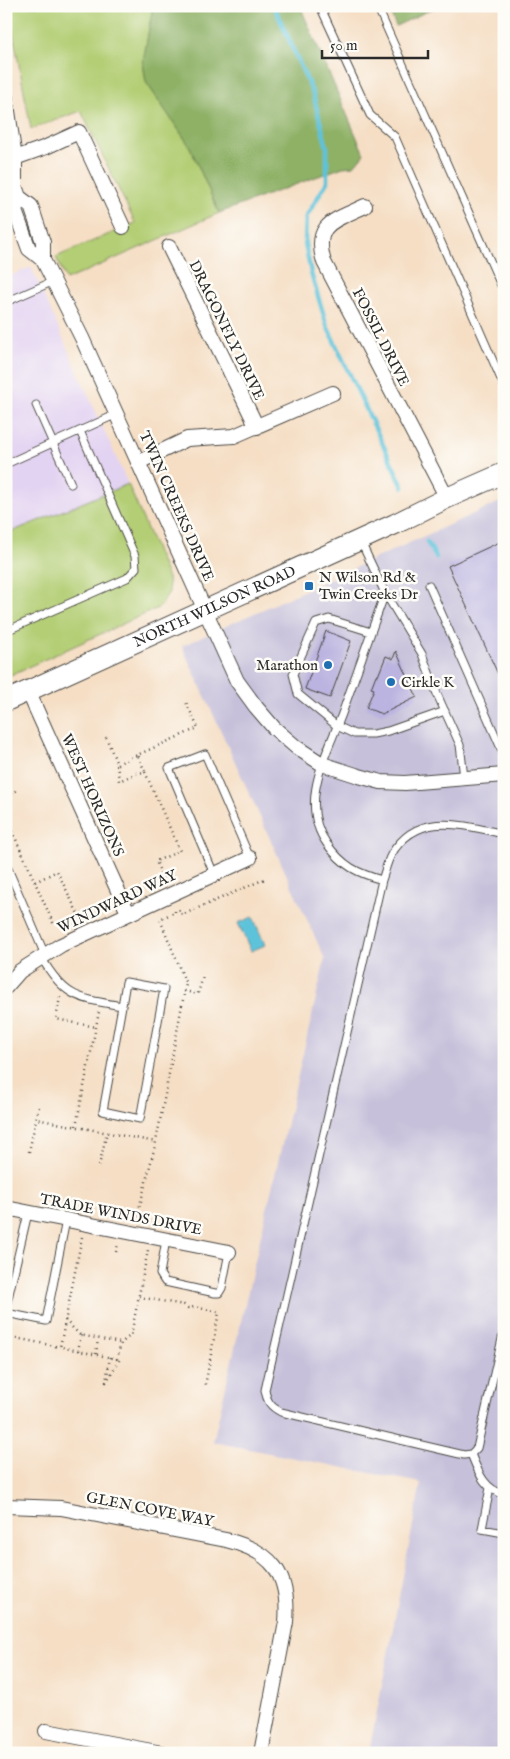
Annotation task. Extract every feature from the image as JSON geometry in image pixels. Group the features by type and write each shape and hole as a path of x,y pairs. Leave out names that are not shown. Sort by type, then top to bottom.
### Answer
{"main road":[{"name":"NORTH WILSON ROAD","path":"6,700 504,473"}],"street":[{"name":"TWIN CREEKS DRIVE","path":"6,98 14,191 31,206 43,242 43,260 117,414 237,681 256,707 274,728 296,748 322,764 359,776 381,782 405,783 504,775"},
{"path":"11,156 46,147 79,132 123,227"},
{"name":"FOSSIL DRIVE","path":"365,206 328,224 323,232 321,252 324,262 447,498"},
{"name":"DRAGONFLY DRIVE","path":"169,248 257,427"},
{"path":"139,462 187,439 234,436 333,393"},
{"name":"WEST HORIZONS","path":"28,691 128,913"},
{"name":"WINDWARD WAY","path":"6,988 20,971 61,945 250,858"},
{"name":"TRADE WINDS DRIVE","path":"6,1208 66,1220 132,1240 166,1240 229,1252"},
{"name":"GLEN COVE WAY","path":"6,1506 61,1508 226,1540 255,1550 268,1560 278,1571 283,1583 286,1596 286,1622 261,1753"},
{"path":"46,1731 162,1753"}],"lane":[{"path":"320,6 370,115 394,137 504,386"},
{"path":"377,6 504,292"},
{"path":"6,302 54,281"},
{"path":"36,405 71,484"},
{"path":"6,464 117,414"},
{"path":"6,631 127,578 136,568 135,556 80,431"},
{"path":"360,540 385,593 422,654 460,746 464,777"},
{"path":"429,585 504,754"},
{"path":"382,880 356,872 335,855 317,825 314,809 315,790 322,764 385,593"},
{"path":"371,632 329,619 316,623 293,674 298,694 337,726 354,734 373,734 388,731 445,711"},
{"path":"214,874 169,768 204,754 250,858"},
{"path":"504,834 455,824 430,825 412,833 401,841 390,856 382,880 265,1390 266,1400 274,1408 282,1412 464,1455 472,1454 477,1448 504,1330"},
{"path":"6,864 52,975 68,992 78,997 122,1006"},
{"path":"126,982 164,989 140,1119 103,1112 122,1006 126,982"},
{"path":"6,1307 28,1213"},
{"path":"6,1313 46,1321 66,1220"},
{"path":"166,1240 160,1274 165,1282 215,1293 219,1293 222,1288 229,1252"},
{"path":"472,1454 479,1474 490,1488 504,1494"},
{"path":"490,1488 482,1529 504,1533"}],"path":[{"path":"118,764 198,728 186,702"},
{"path":"106,737 118,764 119,781 136,772 145,772"},
{"path":"138,755 180,851 156,862 175,912"},
{"path":"6,796 18,788"},
{"path":"6,817 54,925"},
{"path":"35,882 58,872 84,926"},
{"path":"132,1240 156,1142 186,984 160,919 180,910 182,915 267,878"},
{"path":"184,992 198,994 203,976"},
{"path":"61,994 56,1020 96,1027"},
{"path":"76,1126 99,1010"},
{"path":"29,1152 39,1107"},
{"path":"36,1119 156,1142"},
{"path":"99,1166 107,1132"},
{"path":"60,1347 81,1237 90,1238"},
{"path":"110,1357 106,1382 120,1359 117,1359 121,1343 131,1335 149,1250 132,1240 118,1244 116,1252"},
{"path":"139,1296 184,1305 188,1308 194,1307 219,1312 205,1386"},
{"path":"65,1320 80,1335 121,1343"},
{"path":"78,1351 80,1335"},
{"path":"6,1336 117,1359"},
{"path":"96,1354 100,1339"}],"shaded area":[{"path":"31,267 128,484 6,534 6,278"},
{"path":"504,500 504,1753 369,1753 421,1483 213,1442 325,959 182,646"}],"green space":[{"path":"8,6 153,6 143,63 146,82 189,145 219,213 66,280 56,257 135,223 81,111 31,129"},
{"path":"153,6 300,6 364,154 354,166 343,167 219,213 189,145 146,82 143,63"},
{"path":"387,6 438,6 396,26"},
{"path":"128,484 168,578 169,592 160,607 6,677 6,534"}],"water":[{"path":"253,917 265,945 251,951 238,923"}],"building":[{"path":"504,540 504,687 448,566"},
{"name":"Marathon","path":"326,631 351,641 330,698 305,689"},
{"name":"Cirkle K","path":"396,651 417,697 382,714 366,708 374,689 371,688 376,675 378,676 386,656 393,659"}],"waterway":[{"path":"274,6 313,94 327,148 327,182 306,217 305,243 311,273 327,326 403,487"},
{"path":"427,542 436,557"}],"place":[{"name":"N Wilson Rd & Twin Creeks Dr","path":"309,586"},
{"name":"Marathon","path":"328,665"},
{"name":"Cirkle K","path":"391,682"}]}
